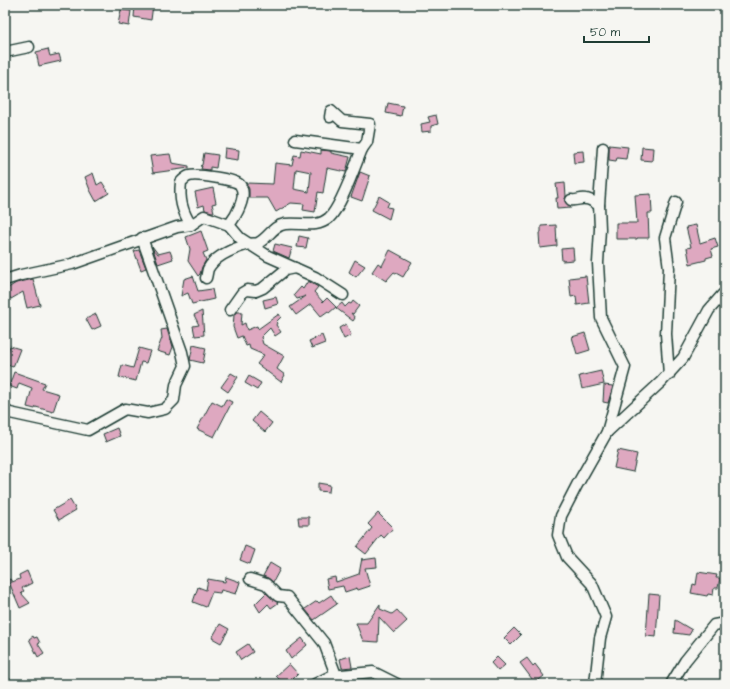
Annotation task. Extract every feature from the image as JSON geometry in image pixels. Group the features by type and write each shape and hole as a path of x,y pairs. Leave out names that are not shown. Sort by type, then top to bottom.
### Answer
{"street":[{"path":"5,52 29,47"},
{"path":"206,278 208,269 216,259 250,244 257,243 278,226 295,224 309,226 318,224 330,217 344,192 362,149 367,142 370,124 342,121 331,111 330,117"},
{"path":"295,140 362,149"},
{"path":"595,684 600,638 606,617 592,584 567,557 558,535 561,516 608,432 625,367 601,318 598,263 600,229 599,205 603,148"},
{"path":"191,225 184,215 179,194 181,182 188,176 216,178 237,182 240,185 243,193 240,206 229,225"},
{"path":"571,200 577,201 585,198 599,205"},
{"path":"669,374 666,334 669,268 665,238 676,202"},
{"path":"5,280 72,264 142,238 177,227 191,225 204,216 229,225 240,238 268,256 315,277 343,294"},
{"path":"5,410 10,413 88,430 125,409 148,413 165,409 174,400 176,385 185,366 182,352 142,238"},
{"path":"230,310 242,292 247,290 256,291 263,288 285,270 295,268"},
{"path":"608,432 669,374 683,358 709,310 723,294"},
{"path":"250,579 266,584 278,596 287,597 324,643 336,675"},
{"path":"671,684 685,661 714,625 725,623"},
{"path":"315,684 331,676 373,672 398,684"}],"building":[{"path":"135,5 153,5 151,20 134,17"},
{"path":"121,10 131,11 129,26 118,24"},
{"path":"48,49 50,56 59,54 61,61 39,66 36,52"},
{"path":"388,103 403,106 401,116 386,113"},
{"path":"436,115 438,124 431,126 431,131 422,132 421,124 430,122 428,117"},
{"path":"609,145 628,147 626,159 617,158 616,161 609,160"},
{"path":"642,147 653,148 652,161 641,160"},
{"path":"225,148 239,150 238,160 224,158"},
{"path":"301,150 321,154 321,150 331,151 331,153 350,157 346,172 327,168 323,193 318,192 315,212 303,210 304,204 291,203 276,212 268,198 249,198 249,189 246,183 273,184 275,163 292,165 294,155 300,156","holes":["296,169 311,172 309,192 294,189"]},
{"path":"583,151 584,162 574,163 573,152"},
{"path":"204,153 218,155 216,168 210,167 210,170 201,169 202,166 200,166 202,165"},
{"path":"170,154 172,163 189,166 189,168 153,173 150,156"},
{"path":"360,172 370,176 362,201 351,197"},
{"path":"93,173 97,185 102,182 109,193 96,201 85,177"},
{"path":"565,183 565,202 571,208 557,209 556,198 558,198 556,184"},
{"path":"213,188 216,203 212,204 214,212 205,210 204,205 198,207 195,192"},
{"path":"651,194 652,213 648,213 649,238 616,239 616,223 637,223 635,195"},
{"path":"379,196 389,202 387,207 392,208 389,219 372,210"},
{"path":"556,225 557,246 540,248 539,233 541,232 541,226"},
{"path":"696,225 700,243 715,238 718,247 711,249 713,256 706,258 706,260 690,264 687,248 691,247 686,227"},
{"path":"201,231 208,251 203,253 206,260 198,276 188,261 190,249 186,237"},
{"path":"299,236 308,238 306,248 297,247"},
{"path":"275,244 292,248 289,258 273,251"},
{"path":"152,246 158,254 170,251 173,259 158,264"},
{"path":"573,248 574,260 562,261 561,249"},
{"path":"139,250 146,268 141,270 134,251"},
{"path":"390,250 412,262 403,277 394,272 386,281 372,272 378,263 382,266"},
{"path":"355,260 365,266 356,277 349,272"},
{"path":"193,276 198,291 212,289 214,299 192,304 188,293 181,296 184,279"},
{"path":"586,276 589,303 577,305 576,296 571,297 569,278"},
{"path":"33,279 40,305 27,308 23,292 11,299 5,290 16,283"},
{"path":"308,281 318,287 314,292 323,302 327,298 336,307 329,313 328,311 321,316 311,304 296,315 290,307 306,296 297,299 294,295 301,287 303,289"},
{"path":"276,297 278,304 265,308 263,300"},
{"path":"353,301 359,306 353,314 351,313 355,318 353,321 336,308 342,303 345,307"},
{"path":"202,311 204,335 195,336 193,326 199,325 194,315"},
{"path":"236,312 242,312 241,325 245,323 247,330 257,326 258,329 279,314 281,317 276,322 276,325 281,332 275,336 270,328 261,337 263,344 284,356 277,369 285,375 281,382 257,364 264,355 250,349 249,345 246,346 242,336 237,338 233,327 234,315"},
{"path":"96,314 101,326 92,330 86,319"},
{"path":"346,324 351,335 344,339 339,328"},
{"path":"167,329 169,339 171,340 173,347 170,355 157,351 162,338 161,330"},
{"path":"585,333 590,350 577,354 572,337"},
{"path":"322,335 325,343 312,348 309,341"},
{"path":"193,345 206,348 203,363 190,360"},
{"path":"10,346 20,349 13,367 5,364 5,359"},
{"path":"139,348 150,351 146,363 141,362 136,381 119,377 122,365 133,368"},
{"path":"601,371 604,384 582,389 579,376"},
{"path":"14,372 45,383 42,389 59,394 53,412 36,407 35,409 27,407 32,388 19,383 17,389 9,386"},
{"path":"231,373 238,377 228,392 221,387"},
{"path":"249,376 261,383 257,390 245,383"},
{"path":"604,385 613,386 608,403 603,402"},
{"path":"226,399 232,402 214,437 197,429 212,401 222,406"},
{"path":"259,412 272,423 265,432 252,421"},
{"path":"117,428 120,436 106,442 103,434"},
{"path":"618,450 637,454 633,472 614,468"},
{"path":"318,483 330,485 329,492 318,491"},
{"path":"70,500 76,510 59,520 53,510"},
{"path":"378,513 393,528 384,538 381,535 366,554 357,547 372,528 368,524"},
{"path":"298,517 309,517 309,525 299,525"},
{"path":"245,546 255,550 250,564 240,560"},
{"path":"362,558 362,560 376,558 377,567 365,568 370,586 345,592 343,586 328,589 326,579 335,577 336,582 359,574"},
{"path":"270,563 280,569 273,582 263,576"},
{"path":"27,571 32,583 22,588 24,591 21,593 30,603 20,608 8,580 10,579 12,582 20,579 19,575"},
{"path":"698,572 717,575 716,578 720,578 718,588 714,588 713,595 708,594 707,596 691,593 693,584 696,585"},
{"path":"226,577 240,582 236,594 221,590 220,593 212,592 206,607 193,602 198,587 206,590 208,579 225,582"},
{"path":"266,593 278,603 271,608 268,604 260,612 255,604"},
{"path":"649,594 659,595 656,637 646,636"},
{"path":"331,595 337,604 314,620 305,609 317,601 319,603"},
{"path":"380,604 380,609 392,614 397,610 407,621 394,633 379,617 378,642 363,641 356,623 367,623"},
{"path":"675,620 692,630 689,635 674,633"},
{"path":"220,624 229,629 221,643 212,638"},
{"path":"514,628 521,635 511,645 504,638"},
{"path":"33,636 34,638 37,637 40,643 38,644 44,653 38,657 29,639"},
{"path":"302,638 307,645 291,659 286,651"},
{"path":"248,644 253,652 241,660 236,652"},
{"path":"350,656 352,667 342,668 340,659"},
{"path":"497,657 505,665 498,671 491,663"},
{"path":"527,658 533,666 535,664 544,676 535,683 520,663"},
{"path":"289,664 298,674 288,684 284,684 276,676"}]}
